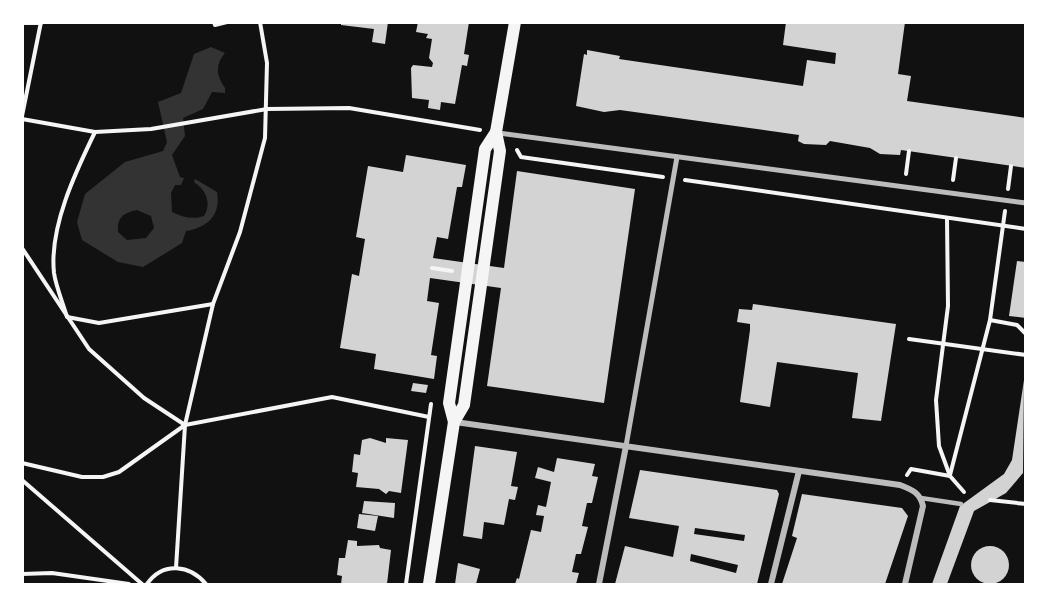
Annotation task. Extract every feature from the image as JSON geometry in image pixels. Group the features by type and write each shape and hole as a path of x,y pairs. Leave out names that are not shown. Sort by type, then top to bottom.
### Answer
{"main road":[{"path":"429,585 454,422 464,405 467,387 500,151 515,22"}],"street":[{"path":"501,133 1026,203"},
{"path":"599,585 677,157"},
{"path":"454,422 900,485 914,490 921,498 921,520 905,585"},
{"path":"771,585 799,471"}],"lane":[{"path":"921,498 961,504"}],"path":[{"path":"214,24 227,22"},
{"path":"176,568 185,425 213,304 240,232 265,138 267,63 260,22"},
{"path":"22,23 41,23 22,117 95,132 151,129 267,109 349,108 501,133 521,157 1026,229"},
{"path":"67,317 54,272 56,241 74,175 95,132"},
{"path":"953,180 956,158"},
{"path":"950,476 990,320 1011,166"},
{"path":"947,218 948,306 936,400 939,446 950,476 969,497"},
{"path":"22,248 89,349 144,398 185,425"},
{"path":"67,317 99,323 213,304"},
{"path":"990,320 1017,325 1026,334"},
{"path":"909,339 1026,355"},
{"path":"22,463 82,477 103,477 119,472 185,425 332,397 429,417 406,585"},
{"path":"900,485 911,469 950,476"},
{"path":"22,480 144,585 158,573 176,568 188,569 206,585"},
{"path":"990,500 1026,504"},
{"path":"22,574 52,573 129,585"}],"shaded area":[{"path":"211,47 225,53 218,69 225,93 212,92 203,109 183,118 185,136 172,155 180,177 184,178 181,185 175,185 171,193 172,212 196,218 204,216 208,202 202,189 194,182 195,179 217,192 215,213 207,223 186,231 182,243 143,267 118,262 82,240 77,222 85,194 125,162 163,151 167,142 158,102 181,93 194,54","holes":["137,210 151,216 154,228 146,238 127,240 118,232 120,219 128,213"]}],"building":[{"path":"341,22 388,22 385,44 372,42 374,29 341,25"},
{"path":"418,22 469,22 464,54 469,55 467,66 462,65 455,104 441,102 440,110 428,108 429,100 412,98 411,68 413,65 432,67 433,63 429,58 432,39 426,38 428,34 416,32"},
{"path":"786,22 905,22 898,74 911,76 907,101 1026,118 1026,168 901,150 900,155 880,154 870,148 830,141 826,145 804,144 798,141 799,135 620,110 604,112 576,106 584,54 587,55 587,50 620,56 619,59 803,86 807,60 835,64 836,53 783,45"},
{"path":"406,155 466,165 462,187 457,187 448,239 437,237 433,258 504,268 517,171 635,189 604,403 487,386 501,288 430,278 427,301 439,303 431,355 437,356 434,379 374,369 376,354 340,348 352,274 359,276 365,239 356,237 368,166 403,172"},
{"path":"1017,261 1026,262 1026,318 1009,316"},
{"path":"753,304 896,324 881,421 852,418 858,373 777,362 770,407 740,402 750,324 737,322 739,309 752,310"},
{"path":"1024,380 1023,473 1006,493 974,511 947,584 932,584 960,506 1004,474 1012,460"},
{"path":"413,383 428,385 426,393 411,391"},
{"path":"370,438 386,443 386,438 408,440 401,493 389,491 386,494 379,489 356,487 358,473 352,472 354,454 360,455 362,440"},
{"path":"475,446 517,452 511,486 518,487 515,500 509,499 504,525 484,522 482,539 463,536"},
{"path":"557,458 595,464 592,476 598,477 592,503 587,503 582,526 588,527 581,554 576,554 572,572 579,573 576,584 515,584 517,578 519,579 531,530 541,532 544,516 536,515 538,505 546,507 551,482 535,478 538,467 554,472"},
{"path":"640,470 777,490 779,494 757,584 615,584 625,546 673,557 679,526 629,518","holes":["695,528 745,535 744,541 694,534","691,554 738,565 736,573 690,561"]},
{"path":"802,494 902,508 908,516 885,584 782,584 797,538 792,536"},
{"path":"364,501 395,503 394,518 362,513"},
{"path":"359,514 378,516 375,531 357,528"},
{"path":"348,540 357,541 357,546 379,545 380,548 391,550 387,584 341,584 342,576 337,575 339,558 345,558"},
{"path":"990,546 1003,552 1009,565 1003,578 990,584 977,578 971,565 977,552"},
{"path":"458,563 480,569 476,584 455,584"}]}
